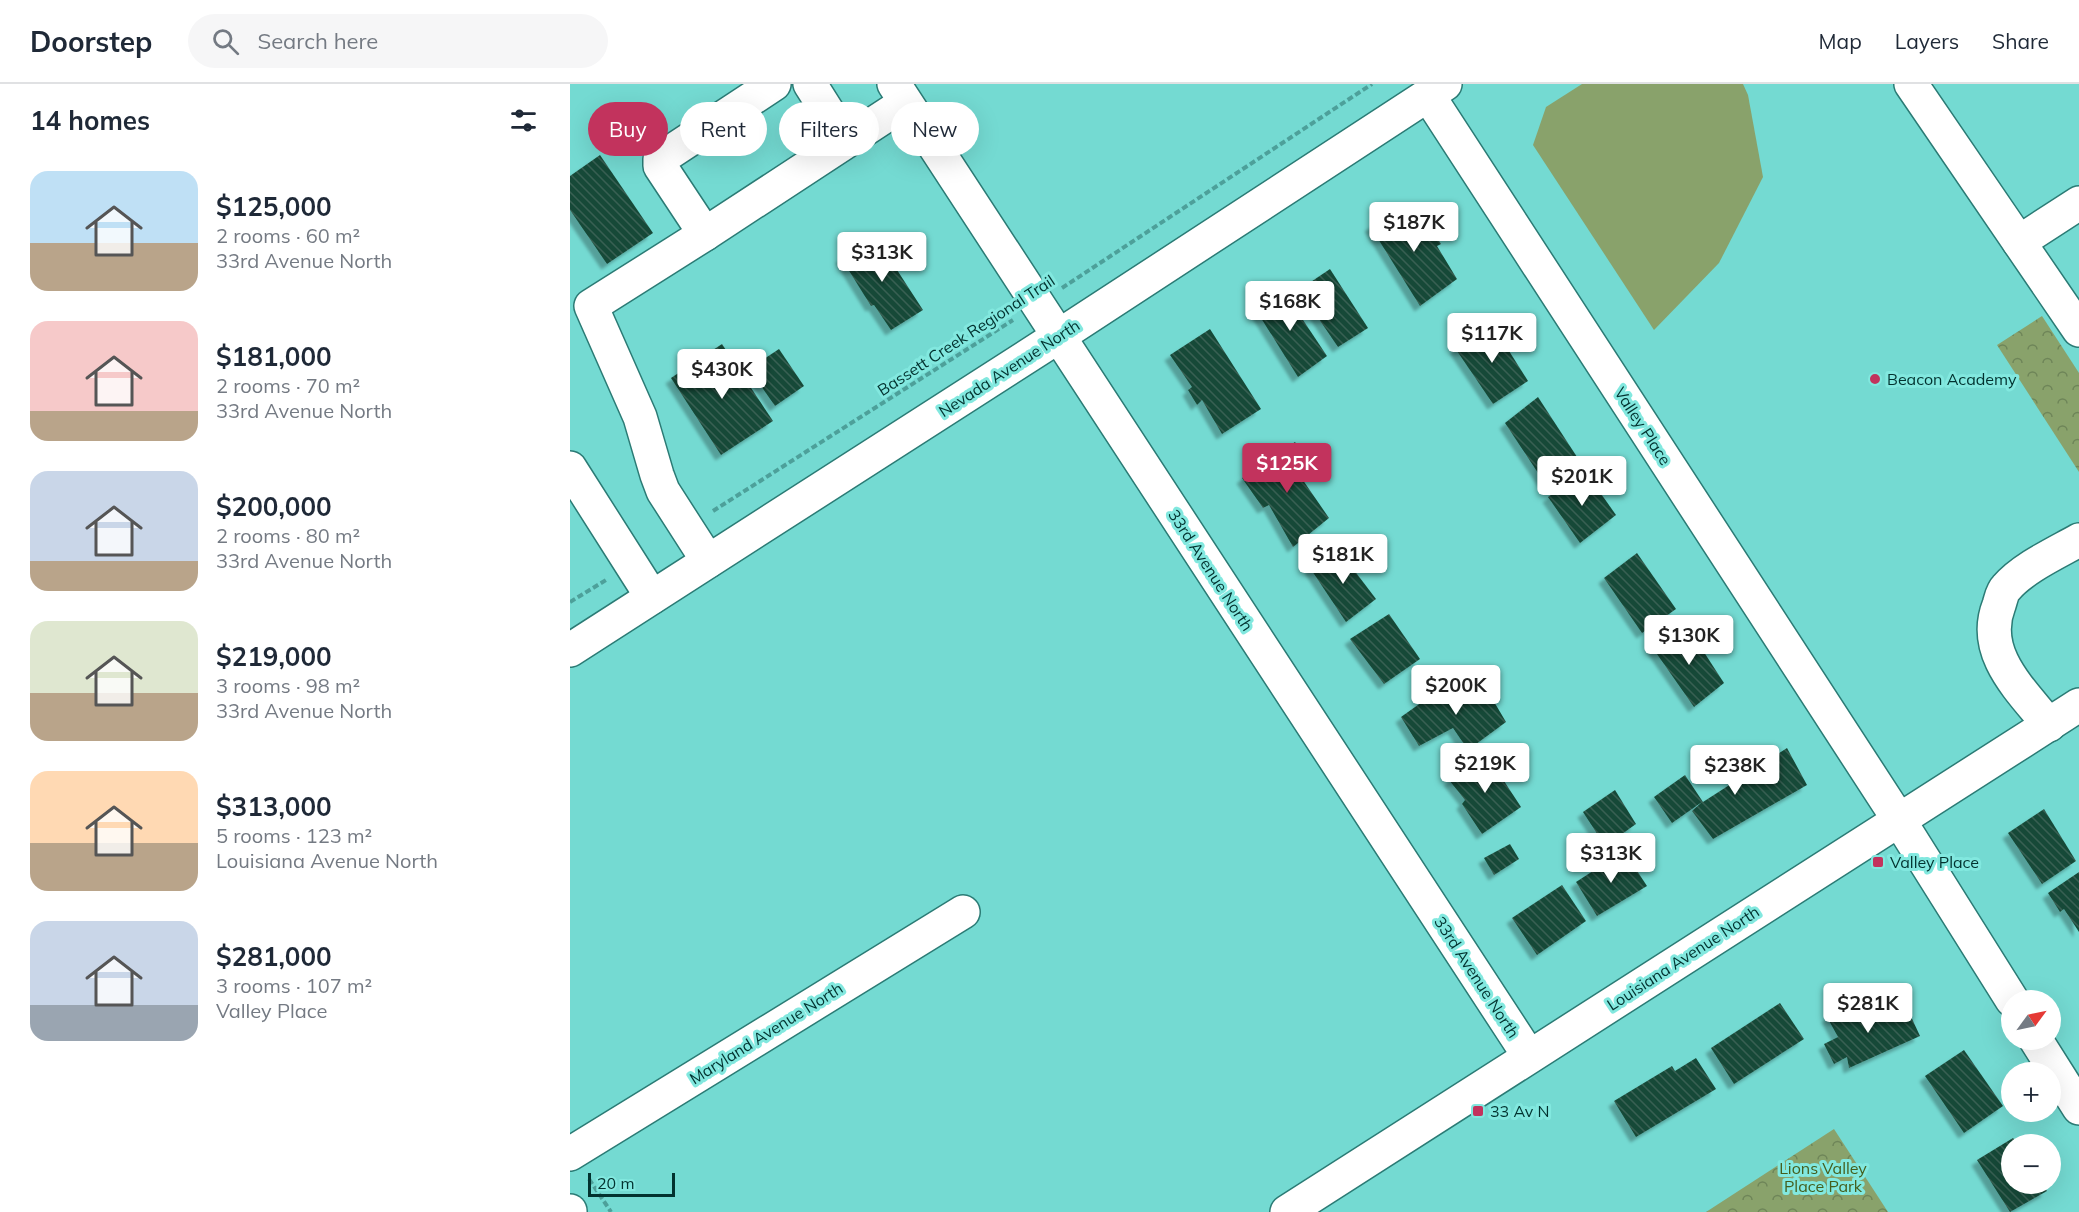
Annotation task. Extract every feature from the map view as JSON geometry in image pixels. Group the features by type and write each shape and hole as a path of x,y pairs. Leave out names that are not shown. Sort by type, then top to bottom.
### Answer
{"street":[{"path":"705,234 660,166 660,159 774,84"},
{"path":"810,84 821,102"},
{"path":"1911,84 2079,330"},
{"name":"Nevada Avenue North","path":"570,650 1059,336 1437,89"},
{"name":"Valley Place","path":"1437,89 2006,990"},
{"path":"879,111 899,93"},
{"name":"33rd Avenue North","path":"899,93 1529,1056"},
{"path":"708,561 663,491 640,417 591,306 823,156"},
{"path":"2019,242 2079,203"},
{"path":"570,468 652,597"},
{"path":"2049,724 2009,676 1996,650 1992,630 2004,589 2021,575 2079,540"},
{"name":"Louisiana Avenue North","path":"1287,1212 2079,705"},
{"name":"Maryland Avenue North","path":"570,1154 963,912"},
{"path":"2042,1050 2079,1108"}],"path":[{"name":"Bassett Creek Regional Trail","path":"687,528 1038,304 1372,84"},
{"path":"570,602 631,563"}],"green space":[{"path":"1582,84 1743,84 1748,95 1763,177 1719,263 1654,330 1533,145 1546,107"},
{"path":"2042,316 2079,373 2079,472 1997,345"},
{"name":"Lions Valley Place Park","path":"1834,1129 1888,1212 1706,1212"}],"building":[{"path":"601,156 653,233 607,264 570,210 570,176"},
{"path":"1408,202 1429,233 1432,230 1441,244 1437,246 1457,279 1420,306 1370,226"},
{"path":"875,236 923,310 891,330 874,305 871,306 841,258"},
{"path":"1330,269 1368,328 1338,347 1299,290"},
{"path":"1281,287 1327,356 1298,377 1254,307"},
{"path":"1492,324 1528,381 1493,404 1455,348"},
{"path":"1210,329 1261,409 1222,434 1202,400 1197,405 1188,390 1192,387 1170,355"},
{"path":"722,344 773,421 721,455 671,378"},
{"path":"779,349 804,386 775,406 749,369"},
{"path":"1538,397 1579,460 1544,482 1505,423"},
{"path":"1295,442 1310,465 1298,473 1329,518 1293,547 1269,505 1263,508 1242,478"},
{"path":"1585,471 1616,515 1580,543 1548,497"},
{"path":"1338,549 1376,599 1346,622 1310,568"},
{"path":"1637,553 1676,609 1642,633 1604,578"},
{"path":"1389,614 1420,659 1384,684 1350,639"},
{"path":"1687,626 1724,683 1694,707 1652,647"},
{"path":"1480,678 1506,722 1468,750 1453,728 1419,746 1401,717 1439,690 1446,701"},
{"path":"1787,748 1807,785 1713,839 1692,811 1702,802 1672,823 1654,797 1685,775 1703,802"},
{"path":"1487,755 1521,807 1482,834 1462,804 1465,800 1449,780"},
{"path":"1615,790 1636,824 1605,846 1583,812"},
{"path":"2044,809 2076,861 2042,884 2008,833"},
{"path":"1510,844 1519,859 1494,875 1484,858"},
{"path":"1624,851 1647,886 1597,916 1576,882"},
{"path":"2079,872 2079,932 2064,909 2060,912 2048,893"},
{"path":"1562,885 1586,921 1537,955 1512,918"},
{"path":"1857,1001 1868,1022 1884,1014 1887,1016 1907,1008 1920,1036 1849,1068 1847,1057 1834,1064 1824,1044 1838,1037 1827,1017"},
{"path":"1780,1003 1804,1039 1734,1084 1711,1048"},
{"path":"1964,1050 2001,1103 2001,1107 1964,1133 1925,1076"},
{"path":"1696,1058 1716,1089 1636,1137 1614,1101 1672,1066 1675,1071"},
{"path":"2001,1145 2001,1194 2042,1194 2010,1212 1977,1160"}],"place":[{"name":"Beacon Academy","path":"1875,379"},
{"name":"Valley Place","path":"1878,862"},
{"name":"33 Av N","path":"1478,1111"}]}
